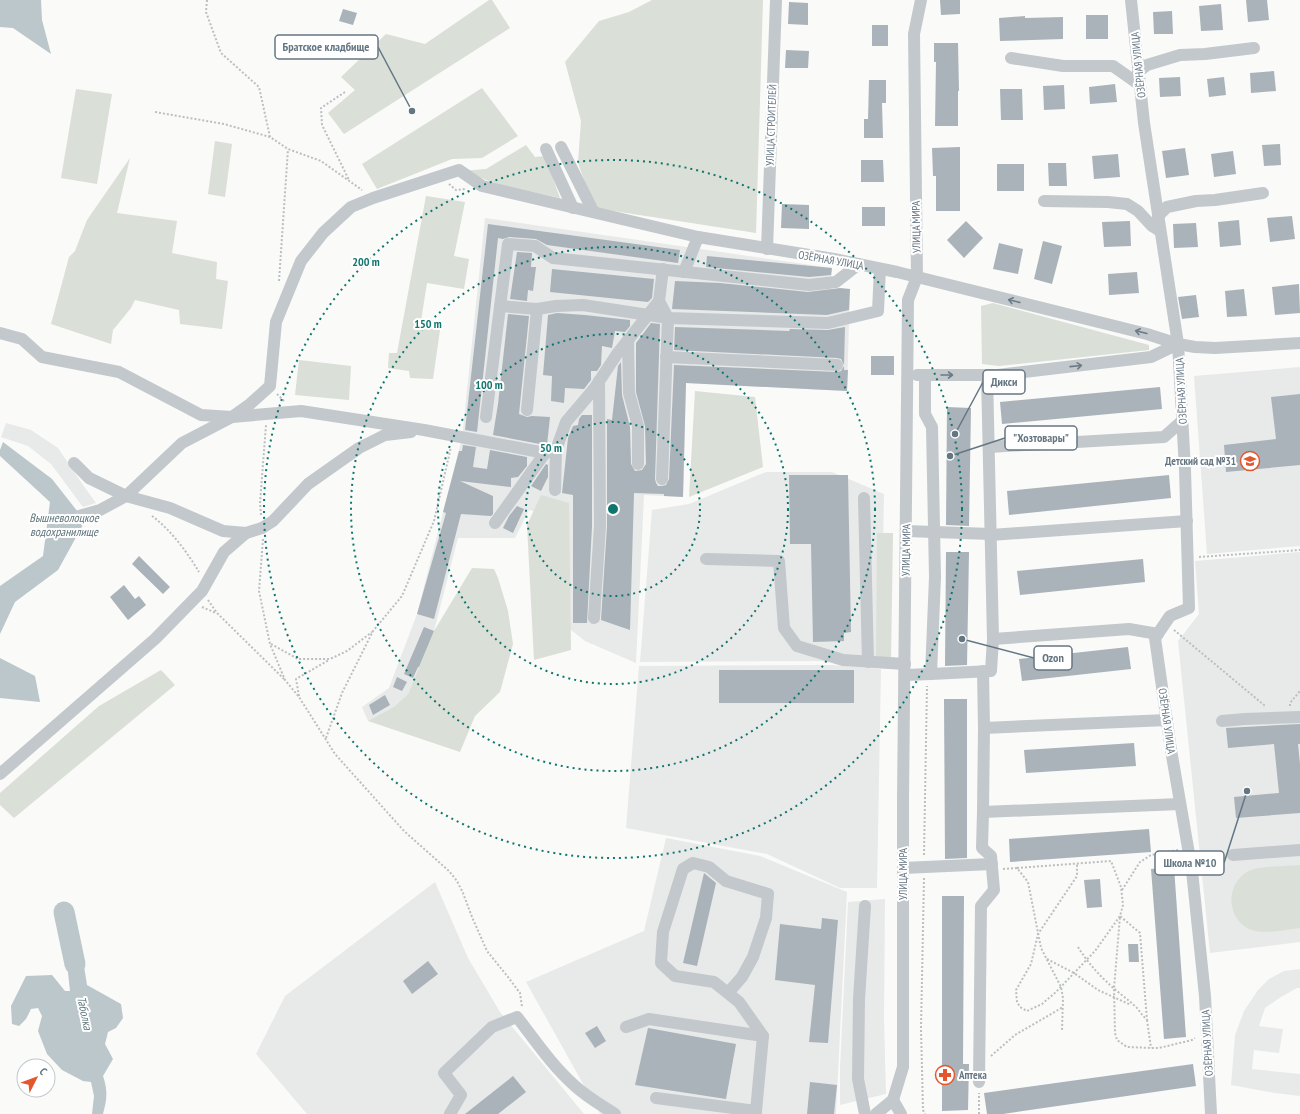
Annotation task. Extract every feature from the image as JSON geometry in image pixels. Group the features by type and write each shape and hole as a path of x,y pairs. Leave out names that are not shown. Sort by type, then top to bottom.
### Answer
{"street":[{"name":"УЛИЦА СТРОИТЕЛЕЙ","path":"767,249 776,0"},
{"name":"УЛИЦА МИРА","path":"893,1100 903,1067 903,868 908,300 917,277 914,34 921,0"},
{"name":"ОЗЁРНАЯ УЛИЦА","path":"1131,0 1144,123 1178,344 1187,521 1189,608 1170,616 1155,638 1180,804 1192,871 1204,989 1211,1114"},
{"path":"1138,72 1147,65 1180,55 1205,54 1254,48"},
{"path":"1011,58 1063,66 1113,66 1140,85"},
{"path":"561,147 592,211"},
{"path":"546,149 573,208"},
{"name":"ОЗЁРНАЯ УЛИЦА","path":"373,198 459,170 482,186 698,237 859,264 917,277 1147,334 1178,344 1215,348 1300,343"},
{"path":"1158,216 1167,207 1184,203 1263,193"},
{"path":"79,516 100,510 126,496 182,443 232,417 249,406 270,386 276,322 302,262 323,233 351,207 373,198"},
{"path":"1044,201 1108,202 1127,204 1138,211 1160,232"},
{"path":"684,272 698,237"},
{"path":"486,417 508,244 535,246 553,258 809,285 836,282 859,264"},
{"path":"500,306 537,309 556,306 583,305 668,318 828,323 878,311 880,269"},
{"path":"495,523 551,452 566,422 659,301 663,270"},
{"path":"659,301 668,318 662,479"},
{"path":"527,410 537,309"},
{"path":"0,333 22,339 42,358 119,372 201,415 232,417 301,411 551,452"},
{"path":"628,340 629,393 638,426 638,464"},
{"name":"ОЗЁРНАЯ УЛИЦА","path":"908,375 998,375 1151,357 1178,344"},
{"path":"666,357 836,365"},
{"path":"925,375 925,414 932,427 935,577 929,674"},
{"path":"706,559 779,561 784,628 797,646 842,660 868,662 929,674 991,671 993,639 987,375"},
{"path":"594,618 600,526 599,380"},
{"path":"989,446 1164,437 1182,420"},
{"path":"74,462 89,478 126,496 170,508 224,531 246,533 262,528 273,521 308,484 359,448 385,435 424,430"},
{"path":"551,452 555,490"},
{"path":"864,498 868,662"},
{"path":"906,531 990,535 1187,521"},
{"path":"0,774 155,639 202,591 224,552 246,533"},
{"path":"993,639 1128,629 1158,634"},
{"path":"979,1082 981,906 994,890 991,856 982,848 984,728 983,672"},
{"path":"1222,721 1295,717"},
{"path":"984,728 1167,720"},
{"path":"983,812 1180,804"},
{"path":"1233,855 1300,850"},
{"path":"656,1098 756,1112 763,1036 740,1002 728,993 714,982 675,976 662,963 663,932 665,925 683,869 693,863 709,867 726,881 768,894 766,918 753,957 742,977 728,993"},
{"path":"903,868 992,866"},
{"path":"865,906 859,999 858,1079 865,1114"},
{"path":"450,1114 461,1095 444,1073 492,1027 517,1017 551,1061 575,1086 615,1114"},
{"path":"626,1027 649,1019 763,1036"},
{"path":"876,1114 893,1100 901,1114"}],"path":[{"path":"207,0 206,12 220,53 260,87 270,137"},
{"path":"345,92 321,108 322,124 350,181"},
{"path":"155,112 224,124 270,137 288,149 321,161 373,198"},
{"path":"279,283 288,149"},
{"path":"267,414 260,503 263,542 259,591 270,644 285,680 299,697 335,754 404,831 449,871 457,881 487,951 520,993 523,1009 517,1017"},
{"path":"299,697 296,679 347,651 373,631 402,596 434,521 454,436"},
{"path":"1188,558 1300,550"},
{"path":"191,603 217,613"},
{"path":"1165,623 1188,640 1264,705 1266,719"},
{"path":"326,738 342,693 373,631"},
{"path":"270,644 298,659 330,659"},
{"path":"925,1114 923,1110 921,1028 929,674"},
{"path":"1295,717 1290,703 1300,691"},
{"path":"1122,891 1140,862 1151,855 1188,848"},
{"path":"992,866 1017,868 1111,861 1122,891 1123,905 1120,916 1114,989 1115,1033 1118,1040 1127,1047 1159,1048 1192,1040 1207,1029"},
{"path":"1076,863 1077,876 1038,934 1031,964 1016,990 1017,1002 1020,1007 1028,1010 1042,1004 1056,992 1104,941 1120,916"},
{"path":"1017,868 1028,882 1041,948 1061,987 1063,1007 1062,1031"},
{"path":"1120,916 1140,933 1146,1020 1151,1048"},
{"path":"1078,946 1087,960 1114,989 1136,1007 1146,1020"},
{"path":"1047,959 1074,973 1098,990 1136,1007"},
{"path":"987,1059 1016,1035 1063,1007"},
{"path":"979,1082 979,1114"}],"shaded area":[{"path":"489,0 492,0 510,28 344,134 328,113 355,90 341,77 386,34 425,44"},
{"path":"652,0 763,0 756,233 594,208 578,163 581,121 565,62 599,21 629,12"},
{"path":"482,88 518,136 482,158 452,159 377,189 362,164"},
{"path":"76,89 112,94 97,184 61,178"},
{"path":"215,141 232,144 225,197 208,194"},
{"path":"526,145 535,157 545,156 560,198 497,184 462,171 486,169"},
{"path":"130,158 117,213 177,221 172,253 217,262 216,279 228,281 222,329 180,324 179,310 135,300 131,308 113,330 111,344 51,324 69,257 75,251 87,220"},
{"path":"426,196 465,202 454,256 469,259 464,289 427,283 420,327 440,330 433,379 410,378 409,371 388,368 389,353 397,353"},
{"path":"485,218 832,268 831,289 850,289 847,391 686,383 683,497 644,495 636,663 585,641 567,627 569,521 529,510 515,538 458,538 434,631 408,694 395,706 368,721 362,707 389,688 417,614 462,438"},
{"path":"993,303 1149,345 1149,350 999,366 982,364 981,306"},
{"path":"299,360 351,366 349,400 295,395"},
{"name":"Детский сад №31","path":"1300,367 1300,546 1207,554 1194,376"},
{"path":"695,391 755,397 763,467 689,497"},
{"path":"6,423 31,430 58,448 96,503 83,507 51,464 28,446 1,437"},
{"path":"766,472 832,472 884,494 881,666 833,661 640,662 652,510 689,504"},
{"path":"541,495 569,503 571,650 534,660 527,525"},
{"path":"877,533 893,533 891,662 876,662"},
{"path":"1300,552 1300,942 1210,953 1178,641 1199,614 1195,561"},
{"path":"472,568 494,569 508,611 513,644 500,692 475,716 460,752 368,721 395,706 408,694 434,631"},
{"path":"831,665 881,669 877,888 840,888 767,854 626,828 639,666"},
{"path":"161,670 175,685 14,818 0,805 0,793 99,706"},
{"path":"666,838 760,856 847,892 836,1114 600,1114 526,982 644,931"},
{"path":"1300,865 1300,928 1274,932 1260,932 1249,929 1241,923 1235,915 1232,906 1232,897 1238,880 1245,873 1258,868"},
{"path":"435,882 468,958 500,1012 584,1114 307,1114 256,1054 285,996"},
{"path":"885,899 884,1019 886,1094 840,1105 840,1068 848,902"},
{"path":"1300,969 1300,988 1297,988 1281,997 1265,1008 1259,1026 1283,1029 1279,1053 1254,1050 1252,1069 1300,1074 1300,1096 1231,1085 1235,1035 1244,1011 1258,990 1269,979 1284,971"}],"water":[{"path":"0,0 41,0 42,20 51,54 13,28 0,27"},
{"name":"Вышневолоцкое водохранилище","path":"3,442 52,479 85,521 58,570 15,602 0,634 0,586 43,556 50,502 0,456 0,450"},
{"path":"0,658 35,676 40,702 0,698"},
{"path":"79,934 87,985 121,1004 123,1018 116,1028 108,1032 105,1044 113,1059 103,1076 106,1086 106,1095 103,1114 92,1114 94,1096 91,1082 83,1081 62,1070 56,1064 56,1058 51,1058 47,1054 38,1031 42,1016 38,1008 31,1009 26,1019 19,1026 12,1024 11,1006 26,976 52,975 65,991 70,991 64,936"}],"building":[{"path":"940,0 960,0 960,14 941,15"},
{"path":"1246,0 1267,0 1269,20 1248,22"},
{"path":"789,2 808,3 808,25 788,24"},
{"path":"1221,4 1223,30 1201,31 1199,6"},
{"path":"343,9 357,13 353,25 339,21"},
{"path":"1172,11 1173,34 1154,34 1153,12"},
{"path":"1086,15 1108,15 1108,39 1086,39"},
{"path":"1025,16 1025,18 1063,17 1063,39 1000,41 999,18"},
{"path":"872,25 888,25 888,46 872,46"},
{"path":"934,43 958,43 958,126 935,126 936,62 934,62"},
{"path":"786,50 809,51 808,68 785,68"},
{"path":"1274,71 1276,91 1251,93 1250,73"},
{"path":"1180,77 1181,96 1160,97 1159,78"},
{"path":"1224,77 1226,95 1209,97 1207,79"},
{"path":"869,80 886,80 886,103 882,103 883,138 864,138 864,119 868,119"},
{"path":"1115,84 1117,102 1090,104 1089,87"},
{"path":"1064,85 1065,109 1044,110 1043,86"},
{"path":"1000,89 1022,89 1023,120 1001,120"},
{"path":"1280,144 1281,165 1264,166 1262,145"},
{"path":"960,147 960,211 936,211 936,176 933,176 932,148"},
{"path":"1185,148 1189,175 1166,178 1162,151"},
{"path":"1233,151 1236,174 1214,177 1211,154"},
{"path":"1118,154 1120,177 1094,179 1092,156"},
{"path":"861,160 883,160 884,182 861,182"},
{"path":"1048,163 1066,163 1067,186 1049,186"},
{"path":"997,164 1024,164 1024,191 997,191"},
{"path":"782,204 809,205 809,229 781,228"},
{"path":"862,207 885,207 885,226 862,226"},
{"path":"1292,216 1295,239 1270,242 1267,218"},
{"path":"1239,220 1241,245 1220,247 1218,222"},
{"path":"966,221 983,238 964,258 947,240"},
{"path":"1130,221 1131,246 1104,247 1102,222"},
{"path":"1196,223 1198,247 1174,248 1173,224"},
{"path":"488,224 680,250 678,263 547,245 536,239 509,237 503,239 498,238 477,432 465,430"},
{"path":"1043,241 1062,246 1052,284 1034,279"},
{"path":"999,243 1023,249 1018,274 993,269"},
{"path":"517,252 532,253 531,267 536,267 533,291 528,290 527,301 510,299"},
{"path":"707,256 832,268 831,275 809,277 706,267"},
{"path":"552,269 654,279 652,298 648,302 550,292"},
{"path":"1137,272 1139,293 1109,295 1108,274"},
{"path":"675,281 720,283 808,292 840,288 850,289 849,310 827,315 672,309"},
{"path":"1299,284 1300,313 1275,315 1272,287"},
{"path":"1244,289 1247,316 1227,317 1225,291"},
{"path":"1196,295 1199,317 1182,319 1178,297"},
{"path":"557,313 630,320 630,326 625,332 615,331 612,348 602,346 601,365 597,371 591,371 591,380 584,389 565,388 564,403 551,401 552,376 543,375 548,315"},
{"path":"508,314 529,316 519,414 527,417 550,417 547,445 493,435"},
{"path":"651,323 660,324 655,479 658,486 666,485 669,479 674,365 837,372 841,371 844,366 844,370 848,370 847,391 686,383 683,497 664,496 664,494 634,493 630,630 601,620 607,526 607,419 612,420 618,366 621,362 622,395 630,427 631,464 635,471 642,470 646,464 645,426 636,392 636,343"},
{"path":"675,327 789,331 790,329 828,330 845,327 844,365 841,359 837,358 674,350"},
{"path":"871,356 894,356 894,375 871,375"},
{"path":"1160,387 1162,409 1002,424 1000,402"},
{"path":"1300,394 1300,465 1226,472 1224,445 1276,439 1271,397"},
{"path":"947,407 971,408 969,526 946,525"},
{"path":"582,415 592,415 592,526 587,623 573,623 573,495 562,493 568,438 573,426 578,425 579,419"},
{"path":"463,445 476,447 473,467 487,469 490,450 527,457 527,466 518,477 511,478 511,487 460,481 493,496 493,514 491,516 461,514 434,619 417,614 446,513 443,512 459,451 462,451"},
{"path":"546,464 548,465 548,477 541,491 531,486"},
{"path":"789,475 848,475 851,632 844,633 844,641 813,642 811,544 790,544"},
{"path":"1169,475 1171,498 1009,515 1007,491"},
{"path":"517,506 524,509 513,533 503,528 509,516"},
{"path":"946,552 969,552 967,665 945,666"},
{"path":"139,556 170,587 163,594 132,564"},
{"path":"1143,559 1145,582 1020,595 1017,571"},
{"path":"124,585 135,599 139,596 146,605 128,620 110,597"},
{"path":"424,627 434,631 413,678 404,674"},
{"path":"1128,647 1131,669 1022,681 1019,659"},
{"path":"719,670 854,670 854,703 719,703"},
{"path":"397,677 407,682 402,691 393,687"},
{"path":"385,695 390,705 373,715 369,705"},
{"path":"944,699 967,699 967,858 945,859"},
{"path":"1300,724 1300,744 1298,744 1300,764 1300,813 1236,818 1234,797 1279,793 1274,744 1228,748 1226,728"},
{"path":"1134,743 1136,766 1026,773 1024,750"},
{"path":"1149,829 1151,852 1010,862 1009,839"},
{"path":"1174,867 1186,1037 1164,1039 1151,869"},
{"path":"704,873 716,883 697,966 683,963"},
{"path":"1100,879 1102,907 1087,908 1084,880"},
{"path":"942,896 964,896 963,1064 969,1064 968,1110 942,1111"},
{"path":"822,918 838,920 828,1043 809,1042 815,985 775,980 780,924 821,929"},
{"path":"1128,944 1138,944 1139,962 1129,962"},
{"path":"428,961 438,974 412,994 403,981"},
{"path":"597,1026 606,1041 595,1048 585,1033"},
{"path":"648,1028 736,1044 726,1099 635,1085"},
{"path":"1193,1064 1196,1086 1003,1114 987,1114 984,1093"},
{"path":"513,1076 526,1092 498,1114 465,1114"},
{"path":"810,1082 837,1085 834,1114 807,1114"}],"waterway":[{"name":"Таболка","path":"64,912 75,964"}],"place":[{"name":"Братское кладбище","path":"412,111"},
{"name":"Дикси","path":"955,434"},
{"name":"\"Хозтовары\"","path":"950,456"},
{"name":"Детский сад №31","path":"1250,461"},
{"name":"Ozon","path":"962,639"},
{"name":"Школа №10","path":"1247,791"},
{"name":"Аптека","path":"945,1075"}]}
